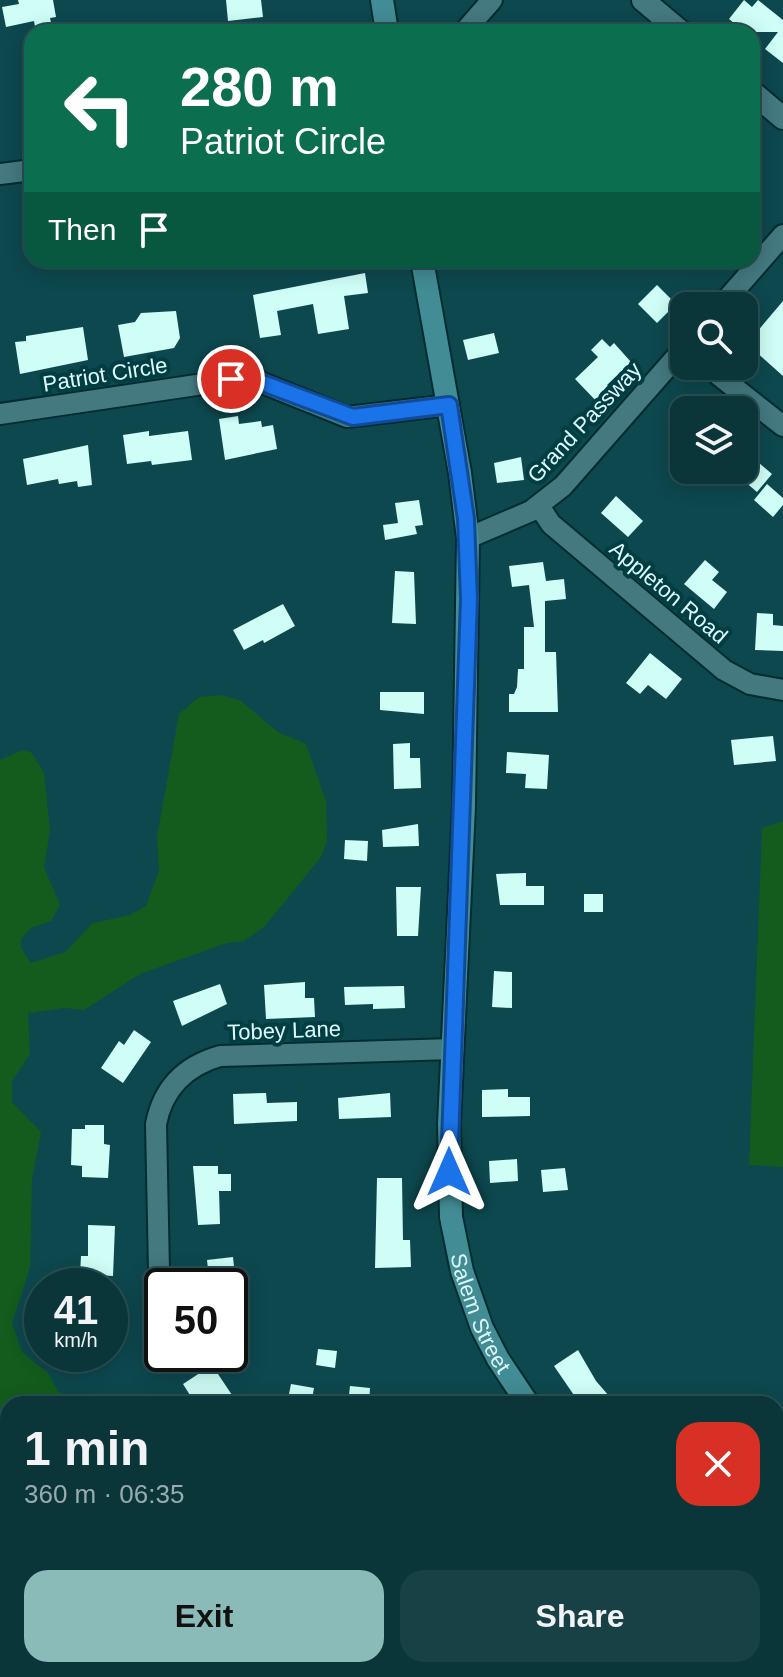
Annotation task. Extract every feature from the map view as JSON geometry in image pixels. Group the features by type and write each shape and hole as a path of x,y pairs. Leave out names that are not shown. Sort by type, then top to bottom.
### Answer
{"main road":[{"path":"382,0 386,24"},
{"name":"Salem Street","path":"423,268 449,405 468,538 464,806 449,1181 457,1248 482,1328 523,1396"}],"street":[{"path":"471,24 492,0"},
{"path":"643,0 672,24"},
{"path":"760,99 783,118"},
{"path":"0,174 24,171"},
{"path":"760,261 783,235"},
{"path":"733,292 754,268"},
{"name":"Grand Passway","path":"468,538 539,506 584,465 670,364"},
{"name":"Patriot Circle","path":"0,414 237,379 260,382 353,417 449,405"},
{"path":"725,380 783,426"},
{"name":"Appleton Road","path":"539,506 554,527 724,670 750,684 783,690"},
{"name":"Tobey Lane","path":"159,1268 156,1124 163,1100 177,1079 208,1059 233,1054 453,1049"}],"green space":[{"path":"220,695 240,700 278,732 306,744 326,801 327,841 321,857 265,926 244,941 227,943 140,974 84,1010 64,1008 28,1013 30,1054 12,1081 12,1102 41,1132 32,1179 30,1268 24,1268 24,1286 12,1323 24,1354 24,1372 47,1372 58,1391 66,1396 0,1396 0,760 23,750 32,753 44,773 50,830 44,867 60,905 51,921 31,928 21,939 21,948 31,963 65,952 93,923 130,915 146,906 159,871 157,837 179,714 199,697"},
{"path":"783,821 783,1167 749,1165 762,828"}],"building":[{"path":"18,0 53,0 56,17 50,18 51,24 35,24 34,21 6,27 2,7 19,4"},
{"path":"226,0 261,0 263,17 228,21"},
{"path":"744,0 752,7 758,0 783,20 783,63 765,49 778,32 760,32 760,24 735,24 729,19"},
{"path":"365,273 368,293 344,296 349,329 318,334 313,304 277,311 281,335 260,338 253,295"},
{"path":"657,285 670,298 670,310 657,323 638,304"},
{"path":"783,301 783,376 758,354 758,331"},
{"path":"176,311 180,338 174,348 124,357 118,325 135,322 141,313"},
{"path":"83,327 88,360 20,374 15,342 26,341 26,336"},
{"path":"494,333 499,353 468,360 463,340"},
{"path":"602,339 610,347 614,343 631,362 607,385 613,392 600,405 575,379 598,357 591,350"},
{"path":"238,416 239,424 261,421 262,427 273,425 277,449 225,460 219,419"},
{"path":"149,431 149,436 188,431 192,460 152,465 151,461 127,464 123,435"},
{"path":"88,445 92,485 78,487 77,481 59,484 58,479 27,485 23,459"},
{"path":"521,457 524,480 497,483 494,463"},
{"path":"758,462 772,474 757,492 748,484 758,484"},
{"path":"767,484 783,498 783,505 773,517 754,500"},
{"path":"616,496 643,521 628,537 601,513"},
{"path":"419,500 423,525 415,526 417,534 385,540 383,525 398,523 395,503"},
{"path":"705,560 719,572 712,580 727,592 714,609 684,584"},
{"path":"543,562 546,581 564,579 566,599 545,601 545,652 556,652 558,712 509,712 509,694 514,694 517,687 518,669 524,669 524,627 534,627 529,585 512,587 509,566"},
{"path":"395,571 414,572 416,624 392,623"},
{"path":"283,604 295,626 244,650 233,630"},
{"path":"757,613 773,614 773,625 783,626 783,651 755,650"},
{"path":"650,653 682,679 666,699 648,685 640,694 626,683"},
{"path":"380,692 424,692 424,714 380,710"},
{"path":"773,736 776,761 734,765 731,740"},
{"path":"410,743 410,758 420,758 421,788 394,789 393,744"},
{"path":"507,752 549,755 547,789 525,788 526,774 506,773"},
{"path":"418,824 419,846 383,847 382,830"},
{"path":"345,840 368,841 367,861 344,859"},
{"path":"526,873 526,886 544,886 544,905 500,905 496,874"},
{"path":"396,887 421,887 418,936 397,936"},
{"path":"584,894 603,894 603,912 584,912"},
{"path":"494,971 512,972 512,1008 492,1007"},
{"path":"305,982 305,998 314,998 315,1017 266,1019 264,985"},
{"path":"220,984 227,1004 182,1026 173,1001"},
{"path":"404,986 405,1008 373,1009 373,1004 345,1005 344,987"},
{"path":"134,1030 151,1042 123,1083 101,1068 119,1041 124,1045"},
{"path":"508,1089 508,1097 530,1097 530,1116 482,1117 482,1090"},
{"path":"266,1093 267,1103 297,1102 297,1121 234,1124 233,1094"},
{"path":"390,1093 391,1117 339,1119 338,1098"},
{"path":"85,1125 104,1125 104,1144 110,1145 108,1178 82,1177 82,1166 71,1165 72,1129 85,1129"},
{"path":"517,1159 518,1181 490,1183 489,1161"},
{"path":"193,1166 218,1166 218,1174 231,1174 231,1191 219,1191 220,1224 198,1225"},
{"path":"565,1168 568,1190 543,1192 541,1170"},
{"path":"377,1178 402,1178 403,1240 410,1240 411,1267 375,1268"},
{"path":"88,1225 115,1226 113,1268 80,1268 81,1256 88,1256"},
{"path":"233,1257 234,1268 208,1268 207,1260"},
{"path":"318,1349 337,1351 335,1368 316,1365"},
{"path":"578,1350 596,1381 609,1396 575,1396 554,1366"},
{"path":"201,1372 217,1372 233,1396 200,1395 190,1396 183,1384"},
{"path":"291,1384 314,1388 312,1396 289,1396"},
{"path":"350,1386 370,1388 370,1396 349,1396"}],"route":[{"path":"231,379 260,382 336,414 353,417 449,405 468,538 469,599 449,1172"}]}
